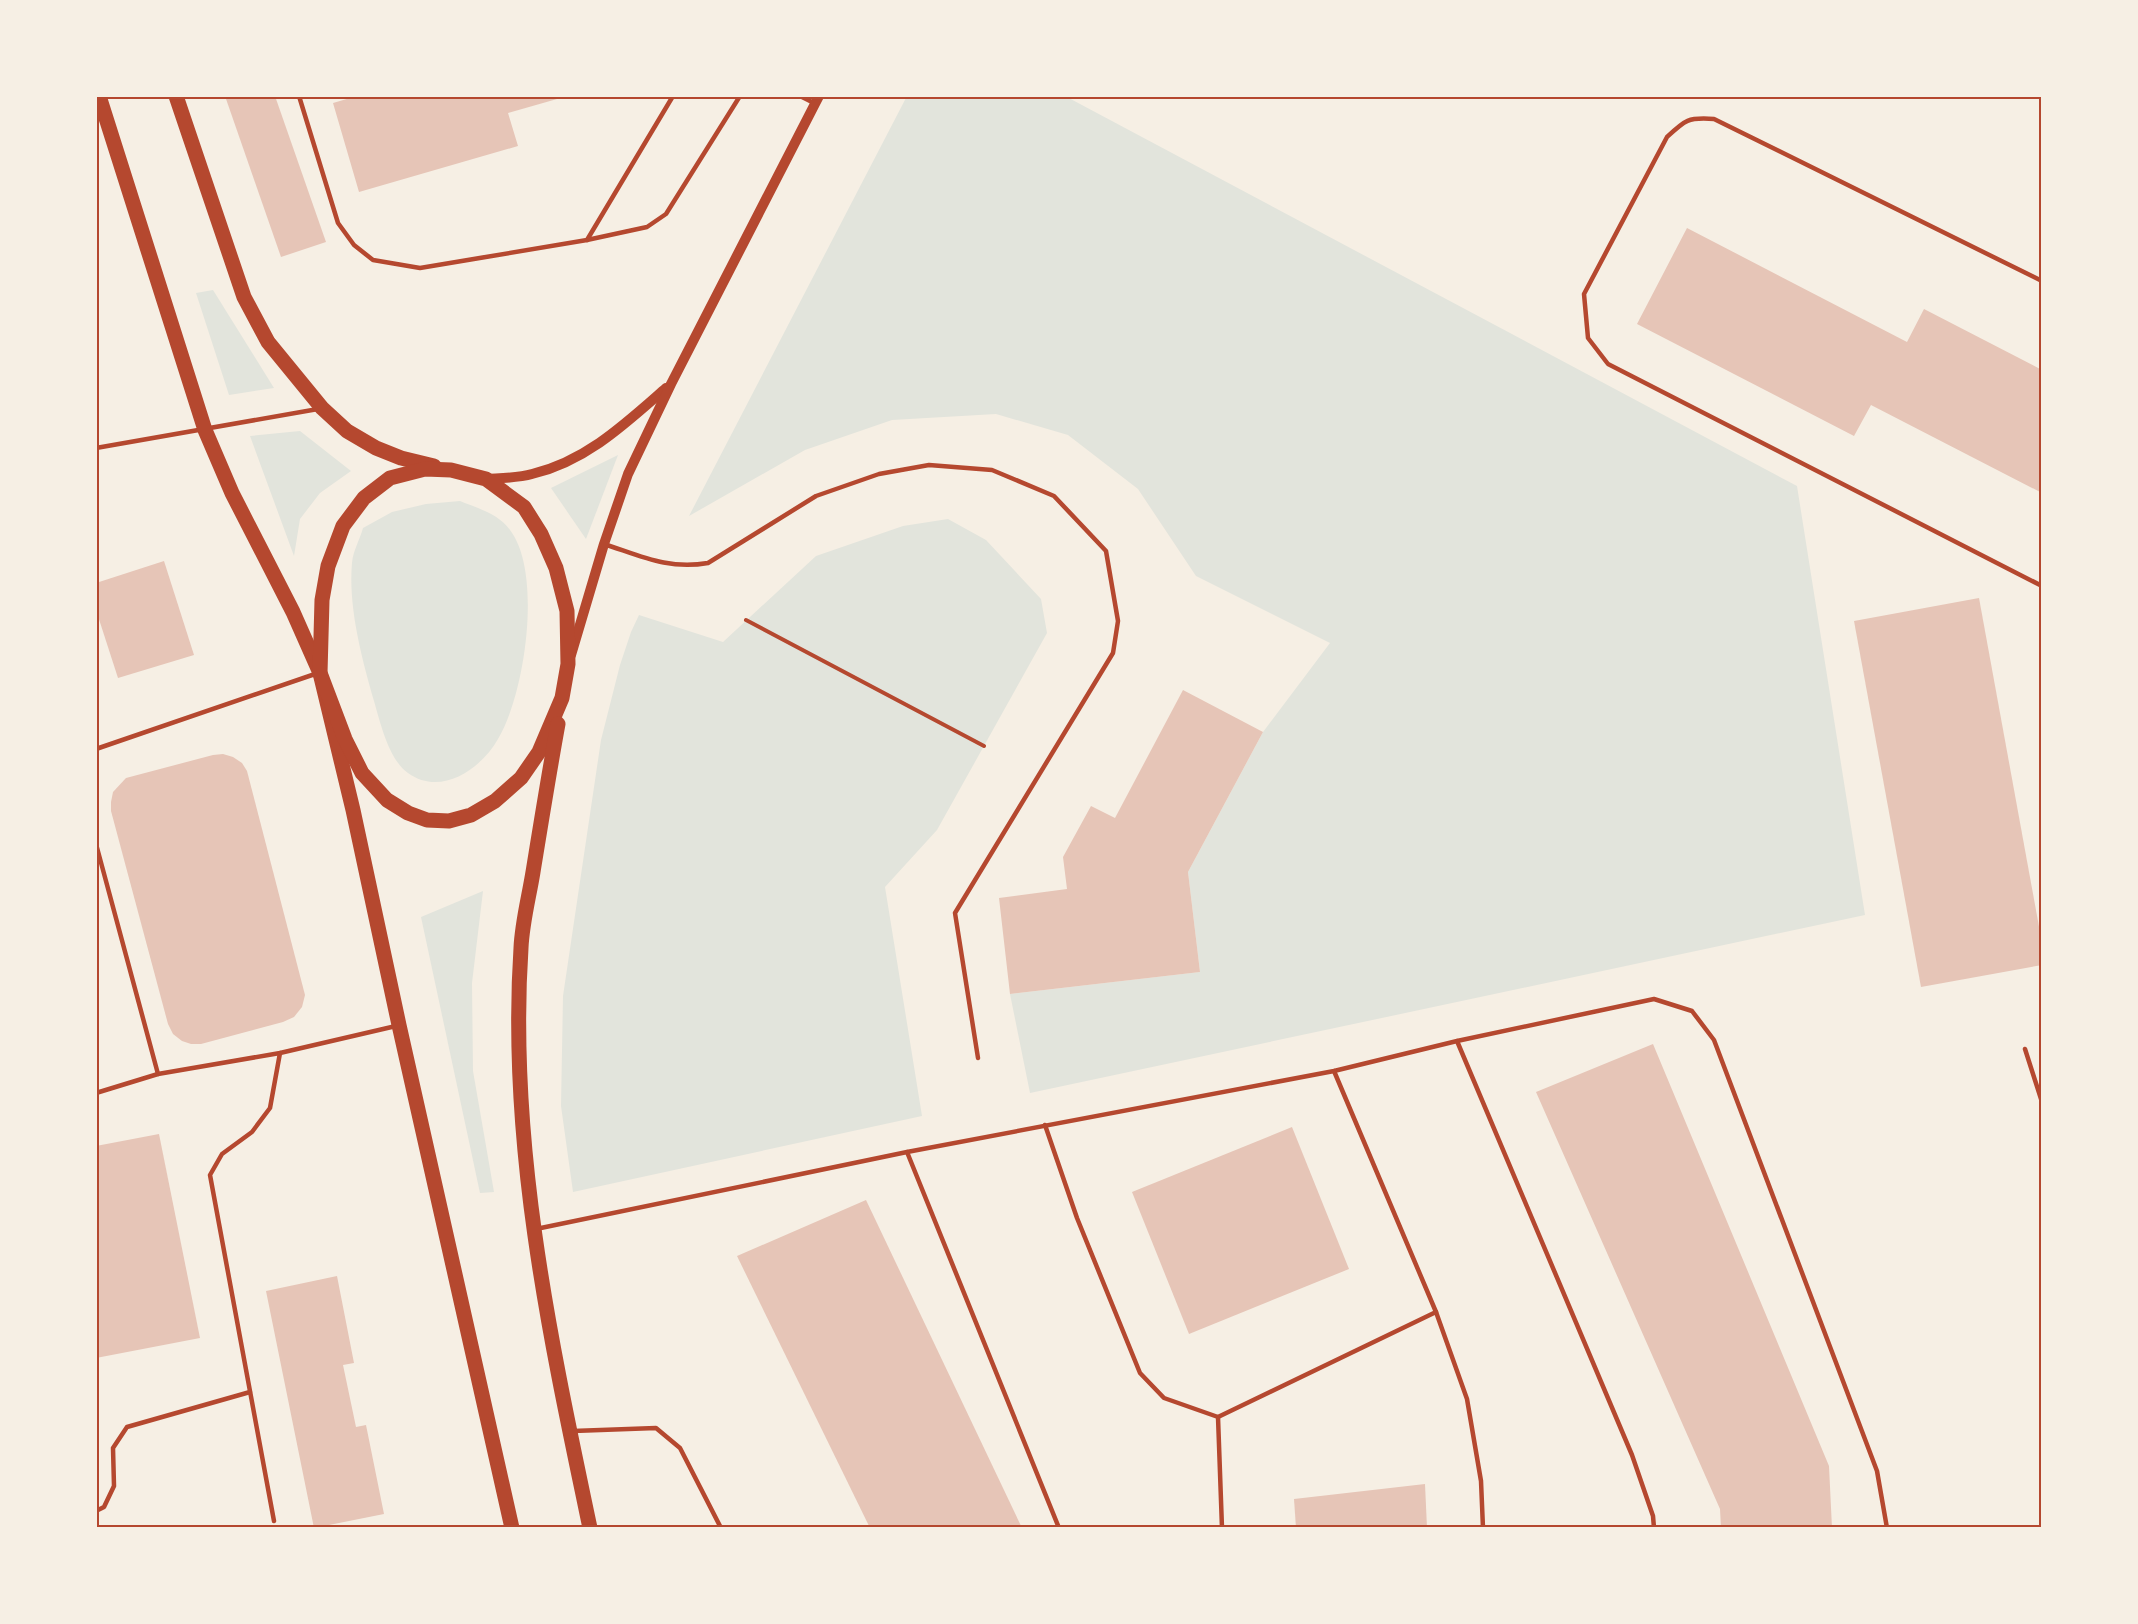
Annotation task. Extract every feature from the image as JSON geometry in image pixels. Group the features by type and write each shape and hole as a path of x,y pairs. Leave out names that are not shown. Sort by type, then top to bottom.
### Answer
{"main road":[{"path":"99,96 205,430 232,493 293,612 320,673 345,739 362,773 387,800 408,813 428,820 449,820 471,815 495,801 521,778 539,752 562,698"},
{"path":"176,96 244,297 268,342 322,408 347,431 376,448 401,458 486,479 524,507 541,534 556,568 567,611 568,664 521,946 518,1023 521,1106 533,1230 590,1528"},
{"path":"451,470 425,470 390,478 364,498 343,526 327,566 320,673 353,810 512,1528"}],"street":[{"path":"568,664 604,544 628,474 671,384 817,99"},
{"path":"486,479 531,474 586,453 613,434 671,384"}],"lane":[{"path":"299,96 338,223 354,244 373,260 420,268 587,240 647,227 666,214 740,96"},
{"path":"587,240 673,96"},
{"path":"801,96 817,99"},
{"path":"2042,281 1714,119 1698,118 1683,122 1667,137 1584,294 1588,338 1608,364 2042,586"},
{"path":"96,448 322,408"},
{"path":"604,544 665,564 688,566 708,562 816,496 879,474 929,465 992,470 1054,496 1106,551 1118,621 1113,653 955,913 978,1059"},
{"path":"96,749 320,673"},
{"path":"96,844 158,1074"},
{"path":"533,1230 907,1152 1334,1071 1457,1041 1654,999 1692,1011 1714,1040 1719,1051 1876,1471 1887,1528"},
{"path":"96,1093 158,1074 280,1053 399,1025"},
{"path":"1457,1041 1632,1455 1653,1516 1654,1528"},
{"path":"2025,1049 2042,1102"},
{"path":"274,1521 210,1175 222,1154 252,1132 270,1108 280,1053"},
{"path":"1334,1071 1436,1312 1467,1399 1481,1481 1483,1528"},
{"path":"1045,1125 1077,1218 1140,1373 1164,1398 1218,1417 1436,1312"},
{"path":"907,1152 1059,1528"},
{"path":"96,1511 104,1507 114,1486 113,1448 127,1427 250,1392"},
{"path":"1218,1417 1222,1528"},
{"path":"570,1431 656,1428 680,1448 721,1528"}],"path":[{"path":"746,620 984,746"}],"shaded area":[{"path":"907,96 1065,96 1797,486 1865,915 1030,1093 1010,994 1200,972 1188,872 1263,732 1330,643 1196,576 1138,489 1068,435 996,414 892,420 805,450 689,516"},
{"path":"213,290 274,388 229,395 196,293"},
{"path":"300,431 351,471 320,493 300,519 294,556 250,436"},
{"path":"618,455 586,539 551,488"},
{"path":"460,501 487,512 505,524 520,549 526,574 528,603 526,634 516,693 508,719 498,739 491,750 471,769 446,781 434,782 421,780 401,767 386,740 369,685 357,633 352,597 352,563 363,528 392,512 426,504"},
{"path":"948,519 986,540 1041,599 1047,633 937,830 885,887 922,1116 573,1192 561,1106 563,996 601,740 620,665 639,615 723,642 816,556 903,526"},
{"path":"483,891 472,983 473,1071 494,1192 480,1193 421,917"}],"building":[{"path":"225,96 275,96 326,242 281,257"},
{"path":"357,96 564,97 508,113 518,146 359,192 333,103"},
{"path":"1687,228 1907,342 1924,309 2042,370 2042,493 1871,405 1854,436 1637,324"},
{"path":"164,561 194,655 118,678 96,610 96,583"},
{"path":"1979,598 2042,943 2042,965 1921,987 1854,621"},
{"path":"1183,690 1263,732 1188,872 1200,972 1010,994 999,898 1067,889 1063,857 1091,806 1115,818"},
{"path":"223,754 242,763 247,771 305,995 302,1007 294,1017 283,1022 201,1044 191,1044 173,1034 168,1024 111,811 111,802 113,792 126,778"},
{"path":"1653,1044 1829,1466 1832,1528 1721,1528 1720,1509 1536,1092"},
{"path":"1292,1127 1349,1269 1189,1334 1132,1192"},
{"path":"159,1134 200,1338 96,1358 96,1146"},
{"path":"866,1200 1022,1528 870,1528 737,1256"},
{"path":"337,1276 354,1363 343,1365 356,1427 366,1425 384,1514 314,1528 266,1291"},
{"path":"1425,1484 1427,1528 1296,1528 1294,1499"}]}
